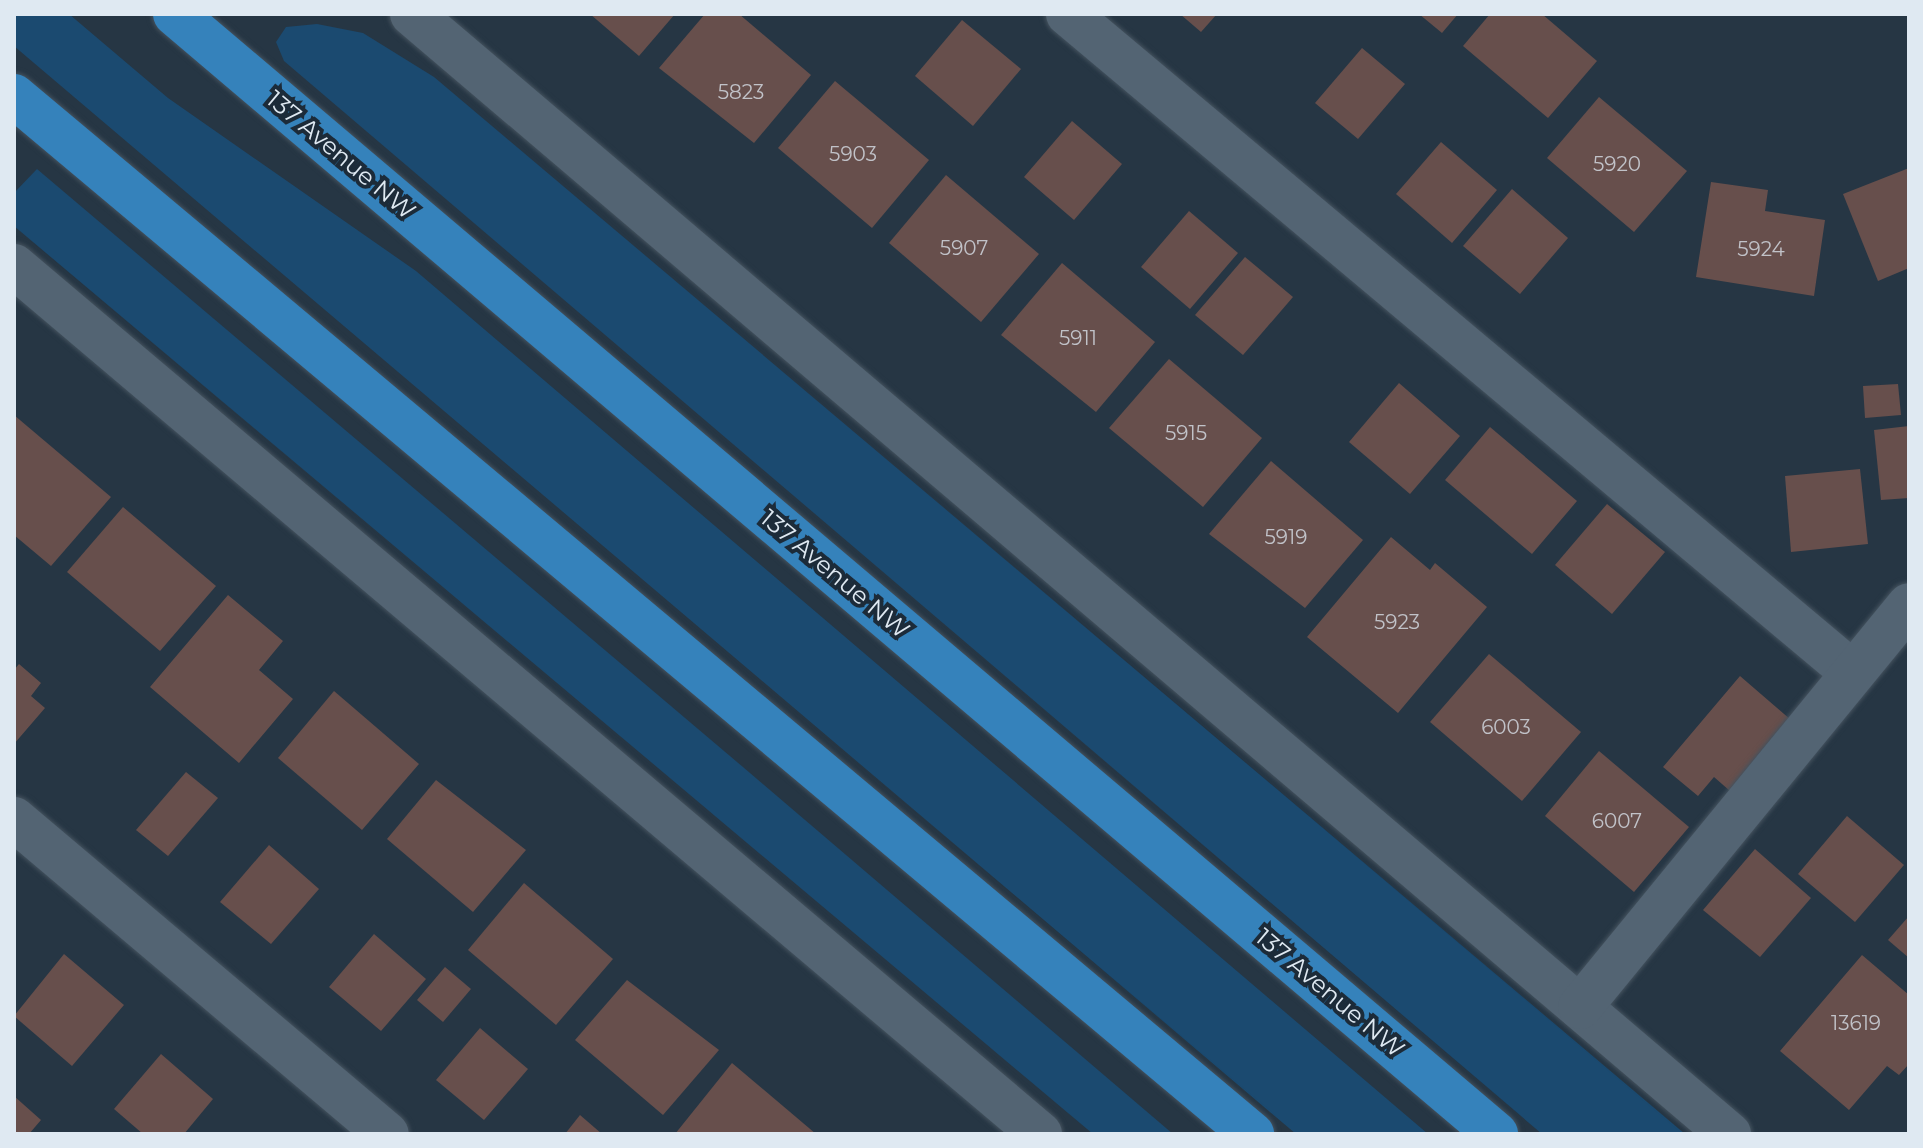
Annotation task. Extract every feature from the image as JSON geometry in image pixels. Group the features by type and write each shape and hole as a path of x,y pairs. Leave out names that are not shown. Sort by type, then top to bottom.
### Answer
{"main road":[{"name":"137 Avenue NW","path":"175,14 1496,1134"},
{"path":"14,96 1252,1134"}],"street":[{"path":"412,14 1729,1134"},
{"path":"1068,14 1852,672"},
{"path":"14,266 1040,1134"},
{"path":"1580,1007 1909,605"},
{"path":"14,819 387,1134"}],"shaded area":[{"path":"14,14 69,14 168,98 416,271 1428,1134 1296,1134 14,46"},
{"path":"317,24 363,33 434,77 1685,1134 1542,1134 284,61 276,42 286,27"},
{"path":"37,169 1173,1134 1093,1134 14,226 14,193"}],"building":[{"path":"590,14 675,14 639,56"},
{"path":"705,14 739,14 811,75 754,143 659,68"},
{"path":"1180,14 1217,14 1201,32"},
{"path":"1419,14 1458,14 1442,33"},
{"path":"1490,14 1542,14 1597,61 1548,118 1463,46"},
{"path":"962,20 1021,69 973,126 915,76"},
{"path":"1362,48 1405,84 1358,139 1315,103"},
{"path":"835,81 929,160 872,228 778,148"},
{"path":"1599,97 1687,171 1634,232 1547,158"},
{"path":"1072,121 1122,164 1074,220 1024,177"},
{"path":"1441,142 1497,190 1452,243 1396,194"},
{"path":"1909,168 1909,268 1878,281 1843,194"},
{"path":"946,175 1039,254 981,322 889,243"},
{"path":"1711,182 1768,190 1765,211 1825,220 1814,296 1696,277"},
{"path":"1512,189 1568,238 1520,294 1463,246"},
{"path":"1189,211 1238,253 1190,309 1141,267"},
{"path":"1245,257 1293,297 1243,355 1195,315"},
{"path":"1062,263 1155,342 1096,412 1001,335"},
{"path":"1169,359 1262,438 1203,507 1109,428"},
{"path":"1399,383 1460,436 1410,494 1349,442"},
{"path":"1898,384 1901,415 1865,418 1863,386"},
{"path":"14,415 111,497 51,566 14,535"},
{"path":"1909,426 1909,498 1881,500 1874,430"},
{"path":"1490,427 1577,501 1532,554 1445,480"},
{"path":"1271,461 1363,540 1305,608 1209,534"},
{"path":"1860,469 1868,544 1791,552 1785,476"},
{"path":"1607,504 1665,552 1612,614 1555,565"},
{"path":"123,507 216,586 160,651 67,572"},
{"path":"1391,537 1430,570 1435,563 1487,607 1398,713 1307,637"},
{"path":"228,595 283,641 259,670 293,699 239,763 150,687"},
{"path":"1489,654 1581,732 1522,801 1430,722"},
{"path":"19,664 41,683 31,696 45,708 14,744 14,670"},
{"path":"1740,676 1791,720 1730,791 1714,777 1698,796 1663,767"},
{"path":"334,691 419,764 362,830 278,758"},
{"path":"1599,751 1689,827 1634,892 1545,816"},
{"path":"186,772 218,798 168,856 136,830"},
{"path":"436,780 526,850 473,912 387,839"},
{"path":"1847,816 1904,865 1855,922 1798,874"},
{"path":"269,845 319,889 271,944 220,902"},
{"path":"1755,849 1811,898 1760,957 1703,910"},
{"path":"524,883 613,959 556,1025 468,950"},
{"path":"1909,916 1909,958 1888,940"},
{"path":"374,934 426,979 381,1031 329,987"},
{"path":"64,954 124,1005 72,1066 14,1016"},
{"path":"1862,955 1909,995 1909,1064 1899,1075 1887,1066 1849,1110 1780,1051"},
{"path":"445,967 471,989 443,1022 417,1000"},
{"path":"627,980 719,1050 663,1115 575,1040"},
{"path":"480,1028 528,1069 484,1120 436,1080"},
{"path":"161,1054 213,1099 184,1134 143,1134 114,1109"},
{"path":"732,1063 816,1134 675,1134"},
{"path":"14,1096 41,1120 29,1134 14,1134"},
{"path":"580,1115 602,1134 565,1134"}]}
